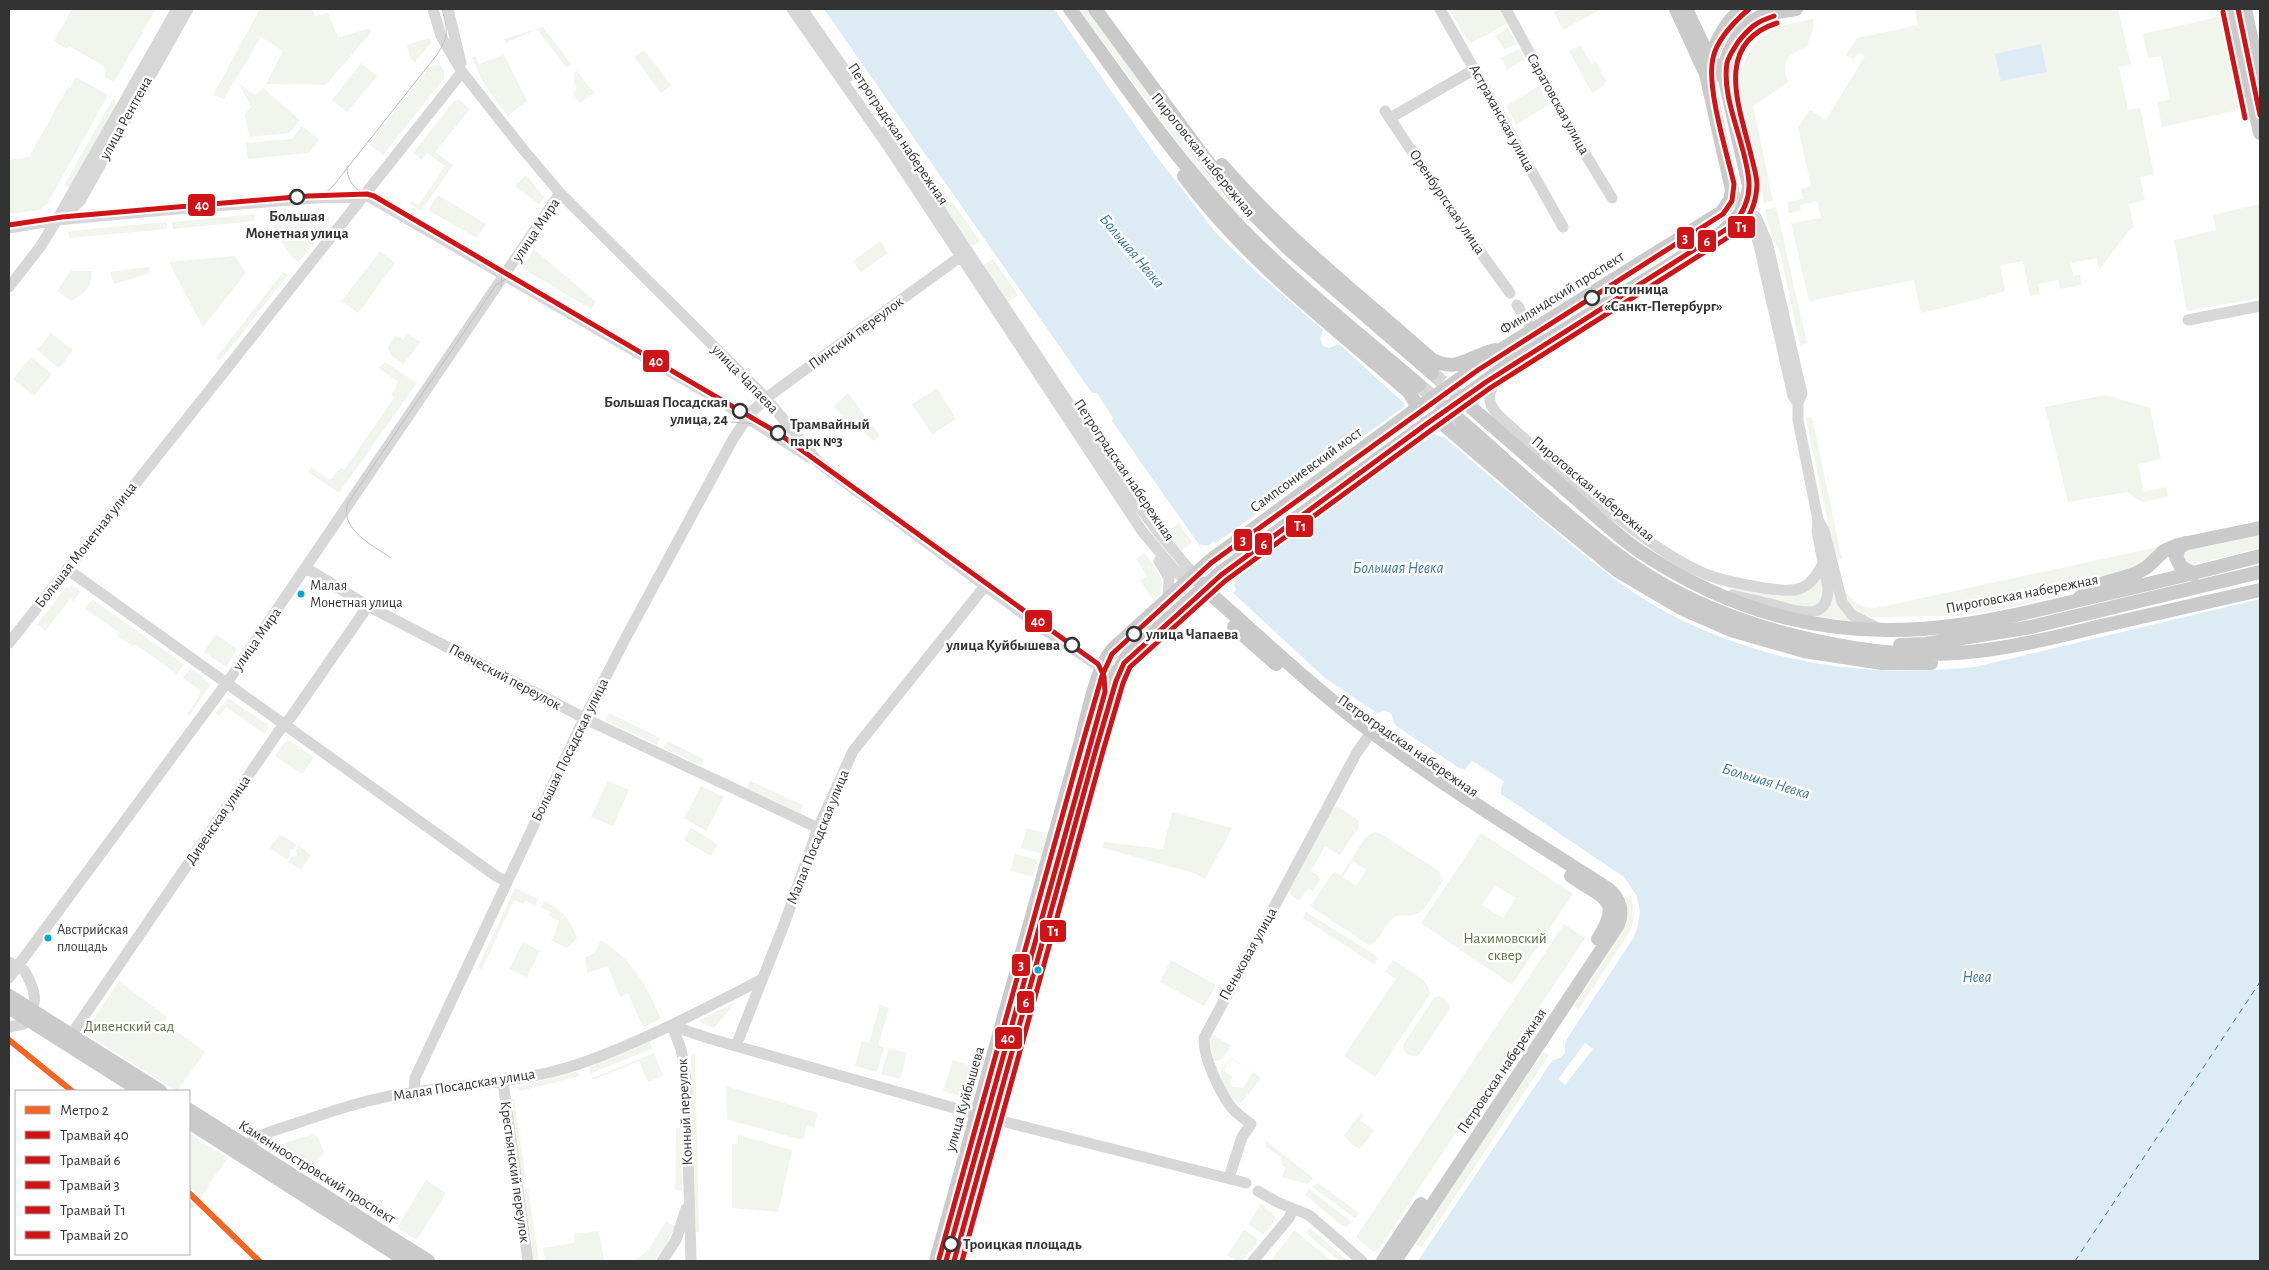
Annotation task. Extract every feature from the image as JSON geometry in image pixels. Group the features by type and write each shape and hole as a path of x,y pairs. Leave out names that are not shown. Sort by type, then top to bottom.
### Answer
{"main road":[{"name":"Пироговская набережная","path":"1070,9 1118,76 1190,170 1238,225 1279,264 1420,385"},
{"name":"Пироговская набережная","path":"1095,9 1213,169 1250,212 1291,251 1432,373"},
{"path":"1676,9 1706,74 1727,202"},
{"path":"1686,9 1710,58 1725,80"},
{"path":"1706,74 1710,58 1730,21 1743,9"},
{"path":"1201,589 1220,573 1509,364 1718,235 1734,223 1744,210 1749,186 1725,80 1724,65 1727,56 1747,26 1762,16 1796,9"},
{"path":"2233,9 2260,133"},
{"path":"2245,9 2260,76"},
{"path":"1697,52 1710,58 1727,56"},
{"path":"1135,64 1160,87 1219,163 1257,204 1432,359 1449,366 1460,364 1479,354 1504,348"},
{"path":"1118,76 1138,111 1198,195 1222,224 1263,264 1409,392 1416,404 1414,411"},
{"name":"Финляндский проспект","path":"1414,411 1504,348 1727,202"},
{"name":"Пироговская набережная","path":"1473,409 1637,549 1678,575 1749,608 1806,623 1840,629 1881,630 1950,626 2024,614 2194,574 2260,556"},
{"name":"Сампсониевский мост","path":"1190,578 1210,560 1414,411"},
{"name":"Пироговская набережная","path":"1461,421 1630,564 1670,589 1709,608 1743,622 1805,639 1882,652 1925,654 2024,644 2260,590"},
{"path":"1426,423 1442,423 1618,571 1681,608 1731,630 1804,651 1882,663 1927,664 1973,659 1999,654 2024,644"},
{"path":"2073,602 2098,585 2135,574 2147,567 2164,551 2186,543 2260,528"},
{"path":"2186,543 2179,548 2176,557 2181,567 2194,574"},
{"name":"Пироговская набережная","path":"1850,647 1925,644 2031,627 2260,572"},
{"name":"Петроградская набережная","path":"1190,578 1369,735 1611,898"},
{"name":"улица Куйбышева","path":"936,1261 1102,667 1110,652 1190,578"},
{"name":"улица Куйбышева","path":"951,1261 1084,780 1116,674 1128,655 1201,589"},
{"name":"Петровская набережная","path":"1384,1261 1604,930 1611,912 1611,898"},
{"name":"Петровская набережная","path":"1395,1261 1618,925 1621,910 1611,898"},
{"path":"9,996 30,1015 139,1090"},
{"path":"9,1007 71,1035 158,1090"},
{"name":"Каменноостровский проспект","path":"190,1111 428,1261"},
{"name":"Каменноостровский проспект","path":"190,1123 407,1261"}],"street":[{"name":"улица Рентгена","path":"9,287 40,247 57,220 177,9"},
{"name":"улица Рентгена","path":"57,220 80,200 188,9"},
{"name":"улица Чапаева","path":"433,9 441,36 462,72 515,140 560,193 766,398 819,463 1048,632 1116,674"},
{"name":"улица Чапаева","path":"448,9 462,72"},
{"name":"Петроградская набережная","path":"792,9 1123,485 1190,578"},
{"name":"Петроградская набережная","path":"802,9 893,139 964,254 1142,531 1157,550 1190,578"},
{"name":"Астраханская улица","path":"1440,9 1563,227"},
{"name":"Саратовская улица","path":"1506,9 1572,132 1612,198"},
{"name":"Оренбургская улица","path":"1475,69 1388,114 1463,228 1510,293"},
{"name":"Большая Монетная улица","path":"9,643 462,72"},
{"name":"улица Мира","path":"9,978 13,963 226,684 560,193"},
{"path":"9,228 57,220 363,195 376,200 506,275 747,417 819,463"},
{"path":"1727,202 1744,210"},
{"path":"1708,590 1801,612 1815,612 1821,608 1828,596 1817,532 1818,520 1798,420 1798,403 1802,394 1767,242 1756,217 1727,202"},
{"name":"Пинский переулок","path":"747,417 766,398 964,254"},
{"path":"1517,305 1541,345"},
{"path":"2188,320 2260,306"},
{"path":"1509,364 1490,391 1490,404 1494,410 1588,496 1647,540 1686,564 1711,576 1788,591 1807,586 1816,576 1823,563"},
{"name":"Большая Посадская улица","path":"414,1092 415,1078 585,718 698,503 747,417"},
{"path":"1818,520 1824,530 1842,602 1852,615 1881,630"},
{"path":"1157,550 1156,557 1170,578 1168,599"},
{"name":"Певческий переулок","path":"306,568 368,606 585,718 818,828"},
{"path":"67,569 226,684 507,882"},
{"name":"Малая Посадская улица","path":"736,1046 785,922 818,828 853,751 985,586"},
{"name":"Дивенская улица","path":"71,1035 368,606"},
{"name":"Пеньковая улица","path":"1229,1178 1242,1137 1250,1124 1238,1114 1228,1101 1205,1055 1204,1038 1336,790 1369,735"},
{"path":"9,1027 24,1024 30,1015 36,999 27,975 13,963"},
{"name":"Малая Посадская улица","path":"246,1146 261,1136 318,1116 376,1099 414,1092 503,1082 579,1064 672,1026 761,980"},
{"path":"672,1026 991,1118 1246,1183"},
{"name":"Конный переулок","path":"672,1026 681,1049 686,1080 691,1260"},
{"name":"Крестьянский переулок","path":"503,1082 528,1261"},
{"path":"1258,1191 1309,1215 1362,1261"},
{"name":"Конный переулок","path":"665,1257 676,1240 688,1200"},
{"path":"1253,1261 1289,1218 1293,1209"},
{"name":"Конный переулок","path":"665,1257 679,1251 685,1252 691,1260"}],"green space":[{"path":"72,9 156,9 114,82 105,77 104,66 69,46 67,49 54,41"},
{"path":"260,9 312,9 315,16 328,13 338,38 369,28 371,32 326,85 266,84 283,51 261,37 224,99 213,95"},
{"path":"1079,9 1088,9 1206,174 1244,218 1242,221 1202,176"},
{"path":"1449,9 1501,9 1508,23 1470,44"},
{"path":"1560,9 1601,9 1563,30 1554,12"},
{"path":"1915,9 2118,9 2131,64 2119,67 2128,110 2140,108 2154,174 2140,177 2145,200 2129,204 2134,228 2130,229 2099,270 2097,258 2071,263 2073,276 2080,275 2082,285 2060,289 2058,280 2038,284 2040,294 2030,296 2023,261 2000,265 2005,291 1921,313 1914,280 1809,301 1791,223 1821,218 1817,201 1800,205 1801,211 1789,213 1787,202 1803,199 1801,189 1811,186 1798,127 1810,110 1826,120 1865,56 1859,52 1853,60 1846,55 1857,38 1918,25"},
{"path":"2227,15 2247,108 2162,127 2157,102 2170,99 2161,56 2148,58 2143,34"},
{"path":"1813,19 1814,26 1807,47 1795,52 1785,64 1788,82 1753,106 1773,201 1764,203 1740,93 1740,71 1752,48 1761,37 1785,25"},
{"path":"543,27 571,64 566,67 537,29 506,43 504,39"},
{"path":"1508,28 1517,44 1504,49 1495,36"},
{"path":"430,38 431,43 415,62 411,59 407,45"},
{"path":"1581,45 1591,64 1596,62 1606,81 1605,85 1592,93 1569,51"},
{"path":"1519,49 1525,59 1507,70 1501,58"},
{"path":"644,50 671,85 661,93 634,57"},
{"path":"504,55 527,101 508,116 485,86 472,58 476,56 479,64"},
{"path":"361,63 377,76 347,112 332,100"},
{"path":"438,64 444,70 444,79 383,155 369,144 430,67"},
{"path":"577,71 594,93 580,103 573,94 577,88 574,83 574,73"},
{"path":"76,77 108,95 47,204 39,210 9,214 9,160 29,157 68,87 70,88"},
{"path":"239,84 256,95 263,88 300,120 289,133 249,137 245,114 251,107"},
{"path":"1539,86 1549,105 1516,124 1506,106"},
{"path":"114,97 116,106 70,188 64,185"},
{"path":"459,99 470,109 435,152 453,165 421,211 410,204 412,201 419,205 445,166 427,153 422,160 413,153 454,101"},
{"path":"302,126 319,140 309,153 248,159 246,143 292,139"},
{"path":"932,174 980,241 970,248 924,180"},
{"path":"526,175 544,197 539,204 515,186"},
{"path":"438,195 486,224 477,238 428,210"},
{"path":"2260,204 2260,298 2187,311 2174,240 2216,230 2213,215"},
{"path":"1776,207 1807,343 1800,345 1779,248 1772,239 1765,210"},
{"path":"324,212 329,217 329,225 298,263 284,247 272,218"},
{"path":"254,214 255,221 173,229 172,222"},
{"path":"167,222 167,229 69,238 68,231"},
{"path":"880,241 888,253 861,272 853,261"},
{"path":"534,249 596,302 591,309 522,268"},
{"path":"380,251 395,263 358,313 342,301"},
{"path":"235,256 246,273 203,327 169,262"},
{"path":"993,259 1018,295 1007,303 982,266"},
{"path":"149,267 150,273 114,284 110,272"},
{"path":"71,271 92,271 91,281 87,289 71,301 57,291"},
{"path":"283,272 288,275 220,361 216,358"},
{"path":"51,333 73,350 59,368 37,350"},
{"path":"407,334 421,342 403,364 392,356 388,348 395,335 403,340"},
{"path":"31,357 52,374 34,396 13,379"},
{"path":"385,362 417,383 339,493 308,472 311,467 330,480 341,468 344,470 394,398 392,395 398,382 379,368"},
{"path":"937,388 956,419 932,434 912,404"},
{"path":"848,393 880,436 874,441 833,407"},
{"path":"2105,395 2150,408 2161,459 2138,464 2144,492 2166,487 2168,497 2142,502 2127,492 2068,502 2045,407"},
{"path":"1812,417 1842,559 1836,560 1806,418"},
{"path":"1179,523 1192,542 1180,552 1166,534"},
{"path":"2260,533 2260,548 2190,565 2186,565 2180,552 2182,550"},
{"path":"2163,546 2121,577 2060,591 2024,605 1980,613 1950,616 1871,617 1852,606 1841,587 1852,599 1861,605 1876,608"},
{"path":"1144,553 1157,571 1162,582 1162,588 1154,601 1140,580 1147,576 1136,559"},
{"path":"1683,569 1788,595 1820,577 1824,597 1813,608 1780,602 1730,589"},
{"path":"72,585 81,591 74,601 70,599 45,631 37,624 66,587 69,589"},
{"path":"1832,588 1852,621 1817,617"},
{"path":"92,599 184,664 177,674 135,644 133,646 118,636 120,633 85,609"},
{"path":"216,634 237,649 226,667 204,652"},
{"path":"191,668 211,684 189,716 187,714 201,691 183,678"},
{"path":"228,698 267,724 269,727 265,734 226,707 219,716 215,714"},
{"path":"609,713 660,738 657,745 605,720"},
{"path":"287,739 314,757 302,774 275,756"},
{"path":"667,741 704,759 701,766 663,748"},
{"path":"608,781 629,790 613,826 591,817"},
{"path":"750,781 803,805 800,813 746,788"},
{"path":"701,786 724,797 706,831 684,818"},
{"path":"1337,806 1358,820 1359,827 1340,855 1325,846 1311,871 1319,876 1320,880 1313,891 1308,889 1299,901 1288,891 1333,808"},
{"path":"1172,812 1232,828 1205,879 1194,873 1103,848 1104,842 1163,849"},
{"path":"691,828 718,844 711,856 684,840"},
{"path":"1027,828 1049,834 1044,854 1021,848"},
{"path":"1374,832 1381,834 1439,871 1443,880 1432,898 1420,912 1414,915 1395,917 1389,922 1379,937 1369,945 1314,909 1311,905 1334,872 1341,875 1366,837","holes":["1353,861 1366,870 1356,886 1343,877"]},
{"name":"Нахимовский сквер","path":"1481,833 1573,894 1512,985 1421,923","holes":["1495,885 1516,898 1503,918 1482,905"]},
{"path":"280,834 297,845 294,849 290,850 287,860 270,848"},
{"path":"299,846 311,855 301,870 288,862 292,857 297,856 296,850"},
{"path":"1015,854 1038,860 1033,877 1010,871"},
{"path":"515,888 538,899 535,905 526,901 524,904 514,900 482,969 478,967"},
{"path":"1631,895 1634,915 1631,930 1579,1009 1574,1006 1626,926 1628,912 1625,898"},
{"path":"544,901 561,911 571,925 577,938 567,948 550,940 553,939 559,921 550,916 551,912 541,908"},
{"path":"1306,912 1375,955 1377,959 1375,965 1303,918"},
{"path":"1564,924 1585,938 1379,1249 1374,1252 1356,1237"},
{"path":"601,940 631,965 650,995 661,1019 643,1027 628,993 620,997 608,966 587,973 585,958 595,952"},
{"path":"523,942 540,951 527,977 509,969"},
{"path":"1171,960 1216,985 1204,1006 1160,982"},
{"path":"1393,960 1410,970 1426,983 1430,994 1375,1077 1344,1056 1396,979 1385,972"},
{"name":"Дивенский сад","path":"119,981 167,1017 164,1022 205,1052 178,1090 175,1090 84,1033"},
{"path":"1439,996 1447,1000 1450,1008 1419,1055 1409,1055 1404,1051 1403,1045 1434,998"},
{"path":"736,1002 714,1028 699,1022 700,1020"},
{"path":"880,1005 889,1008 878,1045 884,1048 877,1072 855,1066 862,1041 869,1043"},
{"path":"1211,1033 1231,1046 1224,1057 1217,1061 1214,1061 1209,1041"},
{"path":"650,1042 652,1049 591,1073 589,1067"},
{"path":"889,1048 907,1053 900,1079 881,1074"},
{"path":"1543,1052 1549,1055 1421,1248 1415,1243"},
{"path":"654,1053 663,1076 648,1082 639,1061 593,1080 592,1078"},
{"path":"691,1055 695,1055 699,1232 696,1232"},
{"path":"1231,1058 1247,1068 1231,1059 1223,1070 1233,1077 1230,1081 1232,1087 1243,1088 1253,1072 1260,1077 1260,1080 1240,1104 1230,1096 1221,1079 1224,1065"},
{"path":"953,1060 981,1069 973,1099 943,1091"},
{"path":"578,1071 579,1076 520,1091 518,1087"},
{"path":"726,1086 818,1113 814,1127 807,1125 803,1140 729,1120 727,1118"},
{"path":"511,1099 514,1099 526,1180 522,1180"},
{"path":"1361,1113 1364,1115 1360,1120 1374,1131 1360,1149 1344,1136"},
{"path":"676,1128 680,1128 682,1191 675,1190"},
{"path":"190,1135 228,1158 208,1185 209,1187 190,1210"},
{"path":"312,1135 318,1137 324,1152 311,1172 284,1155 281,1148 286,1142"},
{"path":"738,1135 792,1150 778,1212 732,1208 732,1144 738,1144"},
{"path":"1265,1140 1313,1178 1308,1184 1281,1177 1286,1168 1282,1166 1281,1157 1266,1147"},
{"path":"426,1180 446,1193 417,1240 397,1228"},
{"path":"1318,1183 1359,1213 1355,1218 1312,1187"},
{"path":"528,1188 539,1261 534,1261 524,1190"},
{"path":"1309,1189 1352,1222 1346,1227 1341,1225 1305,1195"},
{"path":"1261,1204 1275,1216 1274,1222 1263,1235 1248,1224"},
{"path":"666,1222 675,1226 666,1245 654,1261 634,1261 648,1250"},
{"path":"1310,1228 1348,1261 1339,1261 1306,1233"},
{"path":"1244,1230 1259,1240 1242,1261 1237,1261 1227,1255"},
{"path":"1294,1230 1332,1261 1271,1261"},
{"path":"599,1231 604,1261 545,1261 543,1248 575,1243 574,1234"}],"water":[{"path":"824,9 1054,9 1157,157 1216,233 1255,271 1323,330 1320,339 1323,346 1329,348 1339,344 1426,423 1447,435 1445,438 1606,573 1652,604 1705,630 1779,655 1817,663 1856,668 1934,670 1975,667 2260,599 2260,1261 1418,1261 1552,1061 1560,1058 1565,1053 1565,1042 1634,937 1640,911 1637,896 1624,877 1501,794 1501,787 1504,781 1472,761 1465,769 1459,768 1395,725 1391,713 1384,711 1377,713 1325,678 1233,593 1112,421 1113,418 1097,393 1092,393"},
{"path":"2041,44 2047,72 2001,81 1995,54"}],"pier":[{"path":"1405,403 1426,423 1447,435 1445,438 1434,434 1429,438 1425,434 1240,569 1242,573 1236,580 1234,585 1236,589 1233,593 1199,544 1208,546 1214,541 1216,543 1405,406"},
{"path":"1585,1043 1593,1049 1565,1085 1558,1079"}],"ferry route":[{"path":"2075,1261 2260,982"}],"tunnel":[{"path":"1432,373 1473,409"},
{"path":"1419,385 1461,421"}],"tram line":[{"path":"307,201 323,195 333,186 436,56 446,34 442,9"},
{"name":"3","path":"939,1259 1082,745 1102,676 1112,654 1211,563 1478,370 1723,214 1732,201 1734,184 1722,138 1712,86 1713,58 1722,37 1749,9"},
{"name":"20","path":"2238,9 2260,115"},
{"name":"Т1","path":"2223,12 2245,118"},
{"name":"6","path":"954,1261 1096,749 1116,681 1124,663 1221,575 1425,425 1486,382 1733,225 1745,206 1749,183 1744,154 1728,92 1726,78 1727,63 1730,55 1746,32 1762,20 1774,16"},
{"name":"Т1","path":"962,1261 1103,751 1123,683 1130,667 1225,581 1430,431 1490,388 1738,231 1752,210 1757,185 1738,100 1737,63 1744,46 1757,33 1777,23"},
{"path":"347,166 348,177 351,182 362,194 371,200"},
{"name":"40","path":"9,225 62,217 308,196 367,194 374,196 778,433 1098,664 1104,676 1105,692 946,1261"},
{"path":"496,266 502,275 501,286"},
{"path":"391,558 359,536 353,529 348,521 348,503 496,285 506,279 519,280"},
{"path":"732,422 756,424"},
{"path":"1085,659 1095,663 1104,663 1121,654"}],"metro line":[{"name":"2","path":"9,1040 71,1090"},
{"name":"2","path":"190,1194 259,1261"}],"place":[{"name":"Большая Монетная улица","path":"297,197"},
{"name":"гостиница «Санкт-Петербург»","path":"1592,298"},
{"name":"Большая Посадская улица, 24","path":"740,411"},
{"name":"Трамвайный парк №3","path":"778,433"},
{"name":"Малая Монетная улица","path":"301,594"},
{"name":"улица Чапаева","path":"1134,634"},
{"name":"улица Куйбышева","path":"1072,645"},
{"name":"Австрийская площадь","path":"48,938"},
{"name":"Троицкая площадь","path":"951,1244"}],"water label":[{"name":"Большая Невка","path":"1132,251"},
{"name":"Большая Невка","path":"1398,568"},
{"name":"Большая Невка","path":"1766,781"},
{"name":"Нева","path":"1977,977"}]}
